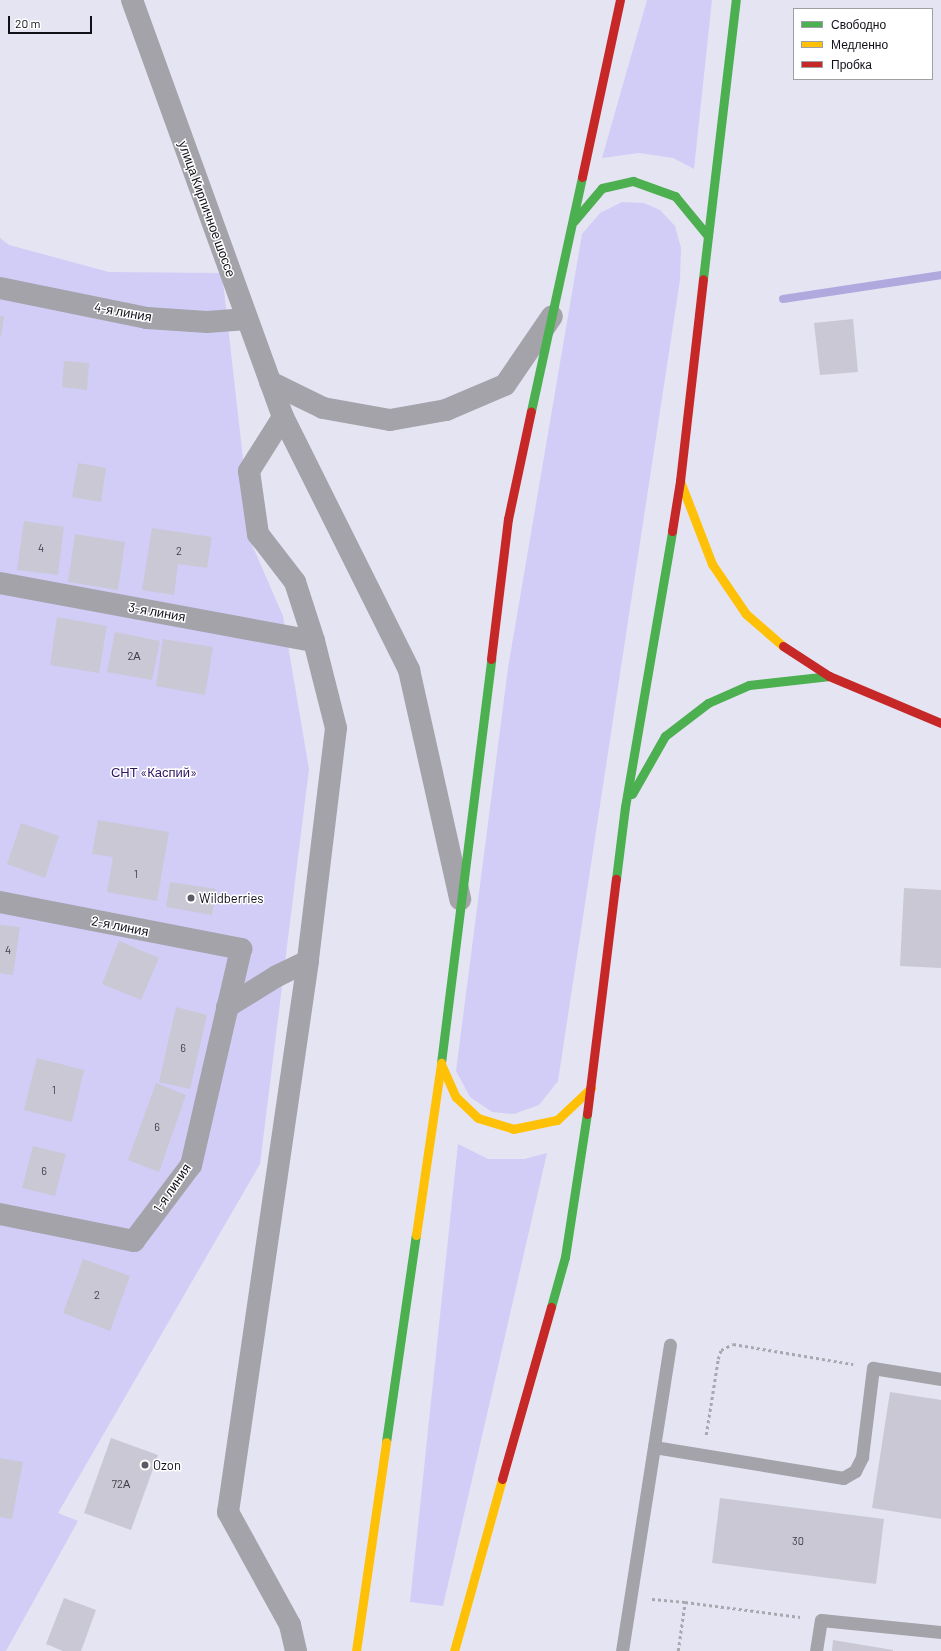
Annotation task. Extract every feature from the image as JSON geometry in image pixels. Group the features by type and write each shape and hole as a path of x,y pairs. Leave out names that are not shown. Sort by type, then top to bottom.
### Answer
{"main road":[{"path":"356,1651 441,1064 508,518 620,0"},
{"path":"454,1651 565,1257 591,1088 624,807 680,481 736,0"},
{"path":"572,224 602,188 632,181 675,196 708,236"},
{"path":"680,481 712,564 746,614 784,647 830,676 941,723"},
{"path":"624,807 665,736 708,703 749,685 830,676"},
{"path":"441,1064 456,1097 478,1118 513,1129 557,1120 591,1088"}],"street":[{"name":"улица Кирпичное шоссе","path":"132,0 283,417 409,670 461,903"},
{"name":"4-я линия","path":"0,288 147,318 207,322 247,319"},
{"path":"270,382 323,408 390,420 446,410 504,385 552,316"},
{"path":"283,417 249,470 258,534 295,582 314,641 336,728 308,961 228,1512 290,1625 296,1651"},
{"name":"3-я линия","path":"0,583 314,641"},
{"name":"2-я линия","path":"0,902 241,948"},
{"name":"1-я линия","path":"0,1214 134,1242 190,1165 241,948"},
{"path":"227,1007 277,976 308,961"}],"lane":[{"path":"622,1651 670,1345"},
{"path":"654,1447 843,1478 855,1472 862,1458 873,1368 941,1379"},
{"path":"816,1651 821,1620 941,1632"}],"path":[{"path":"703,1455 718,1359 721,1350 733,1344 873,1368"},
{"path":"631,1596 821,1620"},
{"path":"678,1651 685,1602"}],"green space":[{"path":"647,0 712,0 694,169 673,158 639,153 602,158"},
{"path":"622,202 644,203 660,210 675,226 681,248 680,280 558,1081 539,1105 514,1114 492,1112 470,1097 456,1071 508,668 582,234 600,213"},
{"name":"СНТ «Каспий»","path":"0,238 9,245 109,272 222,273 253,547 283,616 309,769 260,1164 58,1513 78,1521 6,1651 0,1651"},
{"path":"458,1144 488,1159 524,1159 547,1153 443,1606 410,1602"}],"building":[{"path":"0,316 4,317 1,337 0,337"},
{"path":"853,319 858,372 820,375 814,323"},
{"path":"64,361 89,363 87,390 62,387"},
{"path":"78,463 106,468 101,502 72,497"},
{"path":"24,521 64,527 58,575 17,570"},
{"path":"152,528 212,537 207,568 178,564 174,595 142,590"},
{"path":"75,534 125,542 118,590 68,582"},
{"path":"57,617 107,626 99,673 50,665"},
{"path":"115,632 160,641 152,680 107,672"},
{"path":"163,639 213,647 205,695 156,686"},
{"path":"98,820 169,832 157,901 107,892 113,857 92,854"},
{"path":"21,823 59,836 45,878 7,864"},
{"name":"Wildberries","path":"170,882 216,889 212,915 166,907"},
{"path":"904,888 941,890 941,968 900,966"},
{"path":"0,925 20,927 13,975 0,973"},
{"path":"119,941 159,958 141,1000 102,984"},
{"path":"176,1007 207,1015 190,1089 159,1082"},
{"path":"37,1058 84,1070 72,1122 24,1110"},
{"path":"156,1083 186,1095 159,1172 128,1160"},
{"path":"33,1146 66,1154 55,1196 22,1188"},
{"path":"83,1259 130,1276 110,1331 63,1313"},
{"path":"890,1392 941,1400 941,1519 872,1508"},
{"path":"111,1438 158,1455 131,1530 84,1513"},
{"path":"0,1458 23,1462 12,1519 0,1517"},
{"path":"720,1498 884,1519 876,1584 712,1563"},
{"path":"64,1598 96,1610 81,1651 63,1651 46,1644"},
{"path":"833,1640 893,1650 893,1651 832,1651"}],"waterway":[{"path":"783,299 941,275"}],"traffic: fast":[{"path":"703,279 736,0"},
{"path":"531,411 582,177"},
{"path":"574,221 602,188 633,181 675,196 708,236"},
{"path":"616,879 625,807 672,531"},
{"path":"441,1063 491,659"},
{"path":"632,794 665,736 708,703 749,685 829,676"},
{"path":"551,1307 565,1257 587,1114"},
{"path":"386,1442 416,1235"}],"traffic: slow":[{"path":"680,481 712,564 746,614 783,646"},
{"path":"416,1235 441,1063"},
{"path":"441,1064 456,1097 478,1118 513,1129 557,1120 591,1088"},
{"path":"356,1651 386,1442"},
{"path":"454,1651 502,1479"}],"traffic: jam":[{"path":"582,177 620,0"},
{"path":"672,531 680,481 703,279"},
{"path":"491,659 508,519 531,411"},
{"path":"783,646 829,676 941,723"},
{"path":"587,1114 616,879"},
{"path":"502,1479 551,1307"}],"place":[{"name":"Wildberries","path":"191,898"},
{"name":"Ozon","path":"145,1465"}]}
